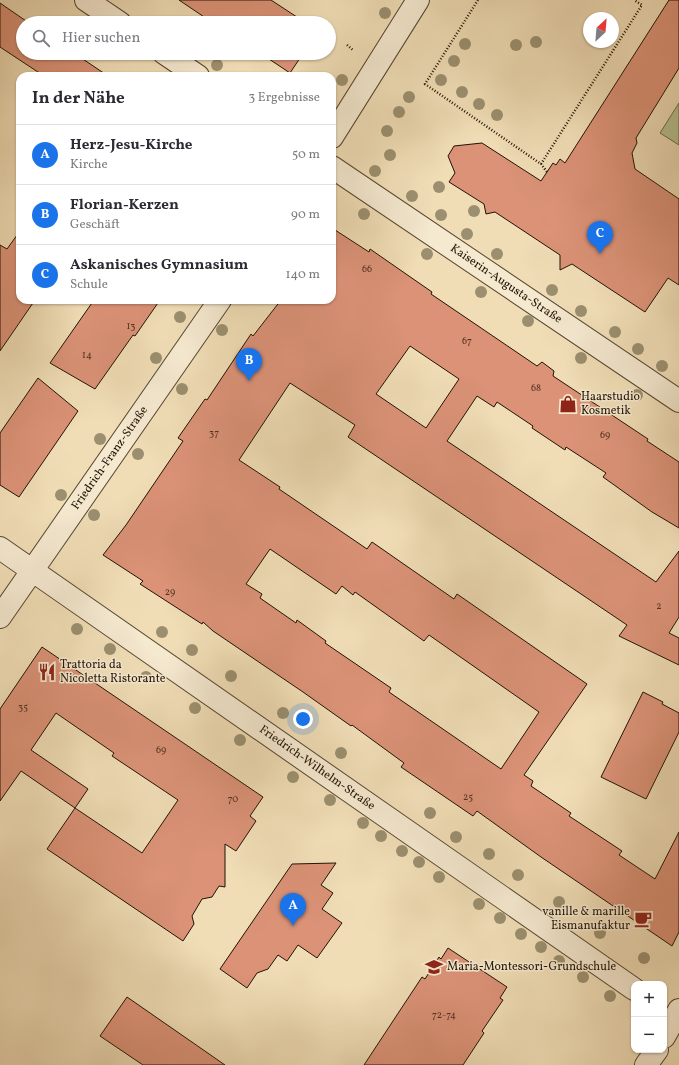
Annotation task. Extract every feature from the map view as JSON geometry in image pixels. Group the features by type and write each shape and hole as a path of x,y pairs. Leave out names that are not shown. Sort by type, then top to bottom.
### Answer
{"street":[{"path":"86,0 110,16"},
{"path":"336,131 418,0"},
{"path":"174,60 192,72"},
{"name":"Kaiserin-Augusta-Straße","path":"336,170 679,401"},
{"name":"Friedrich-Franz-Straße","path":"0,617 217,304"},
{"name":"Friedrich-Wilhelm-Straße","path":"0,548 631,987"},
{"path":"667,1030 674,1014"},
{"path":"646,1065 655,1053"}],"path":[{"path":"478,0 425,84 541,164 547,172"},
{"path":"541,164 642,5 634,0"},
{"path":"347,46 353,50"}],"green space":[{"path":"679,103 679,145 660,133"}],"building":[{"path":"179,0 271,0 295,16 203,16"},
{"path":"669,0 679,0 679,68 636,138 637,143 632,153 635,169 679,199 679,285 668,278 645,312 572,264 560,270 560,255 495,212 486,214 484,204 449,182 455,173 448,156 454,146 482,143 541,181 553,163 556,165 560,159 565,163"},
{"path":"0,3 19,16 16,16 16,58 0,47"},
{"path":"20,60 84,60 102,72 38,72"},
{"path":"270,60 299,60 291,72"},
{"path":"336,231 369,252 370,249 432,292 431,294 537,366 542,362 554,371 553,376 648,439 647,441 679,462 679,528 652,512 603,477 606,473 566,447 565,450 497,402 494,407 477,396 447,441 656,582 679,551 679,617 669,633 679,638 679,665 619,636 627,625 348,437 355,425 290,383 239,460 280,487 279,489 367,549 372,542 454,599 457,594 587,684 524,775 533,781 531,786 571,813 569,816 622,851 619,855 655,879 679,832 679,932 672,946 541,857 477,811 473,816 401,767 404,763 352,725 351,726 213,631 203,622 202,624 140,584 143,581 103,555 126,525 183,441 178,438 205,399 207,400 251,334 253,336 278,304 336,304","holes":["410,346 459,379 426,428 376,394","270,549 336,594 342,586 353,595 355,592 424,641 429,635 539,712 501,769 389,692 391,688 325,643 326,641 297,620 296,623 260,598 262,594 246,584"]},
{"path":"16,237 16,304 32,304 0,351 0,245 7,249"},
{"path":"91,304 157,304 135,336 133,335 95,389 50,363"},
{"path":"38,378 78,411 19,497 0,485 0,433"},
{"path":"42,647 263,797 250,816 256,821 236,851 225,844 225,887 219,886 212,897 202,899 192,916 194,924 183,941 47,849 75,808 21,771 0,801 0,709","holes":["56,713 114,753 112,756 178,800 142,853 75,808 88,789 31,750"]},
{"path":"643,692 663,702 662,704 679,713 679,732 646,799 601,777"},
{"path":"336,863 321,885 333,893 322,909 342,923 317,958 298,945 287,961 278,955 268,969 257,973 247,988 220,969 292,864"},
{"path":"448,948 507,987 500,998 503,1000 482,1031 484,1033 463,1065 364,1065 422,977 425,979 439,957 441,959"},
{"path":"127,997 225,1065 143,1065 100,1036"}],"place":[{"name":"Askanisches Gymnasium","path":"600,254"},
{"name":"Florian-Kerzen","path":"249,381"},
{"name":"Haarstudio Kosmetik","path":"568,404"},
{"name":"Trattoria da Nicoletta Ristorante","path":"47,672"},
{"name":"vanille & marille Eismanufaktur","path":"643,919"},
{"name":"Herz-Jesu-Kirche","path":"293,926"},
{"name":"Maria-Montessori-Grundschule","path":"434,967"}]}
